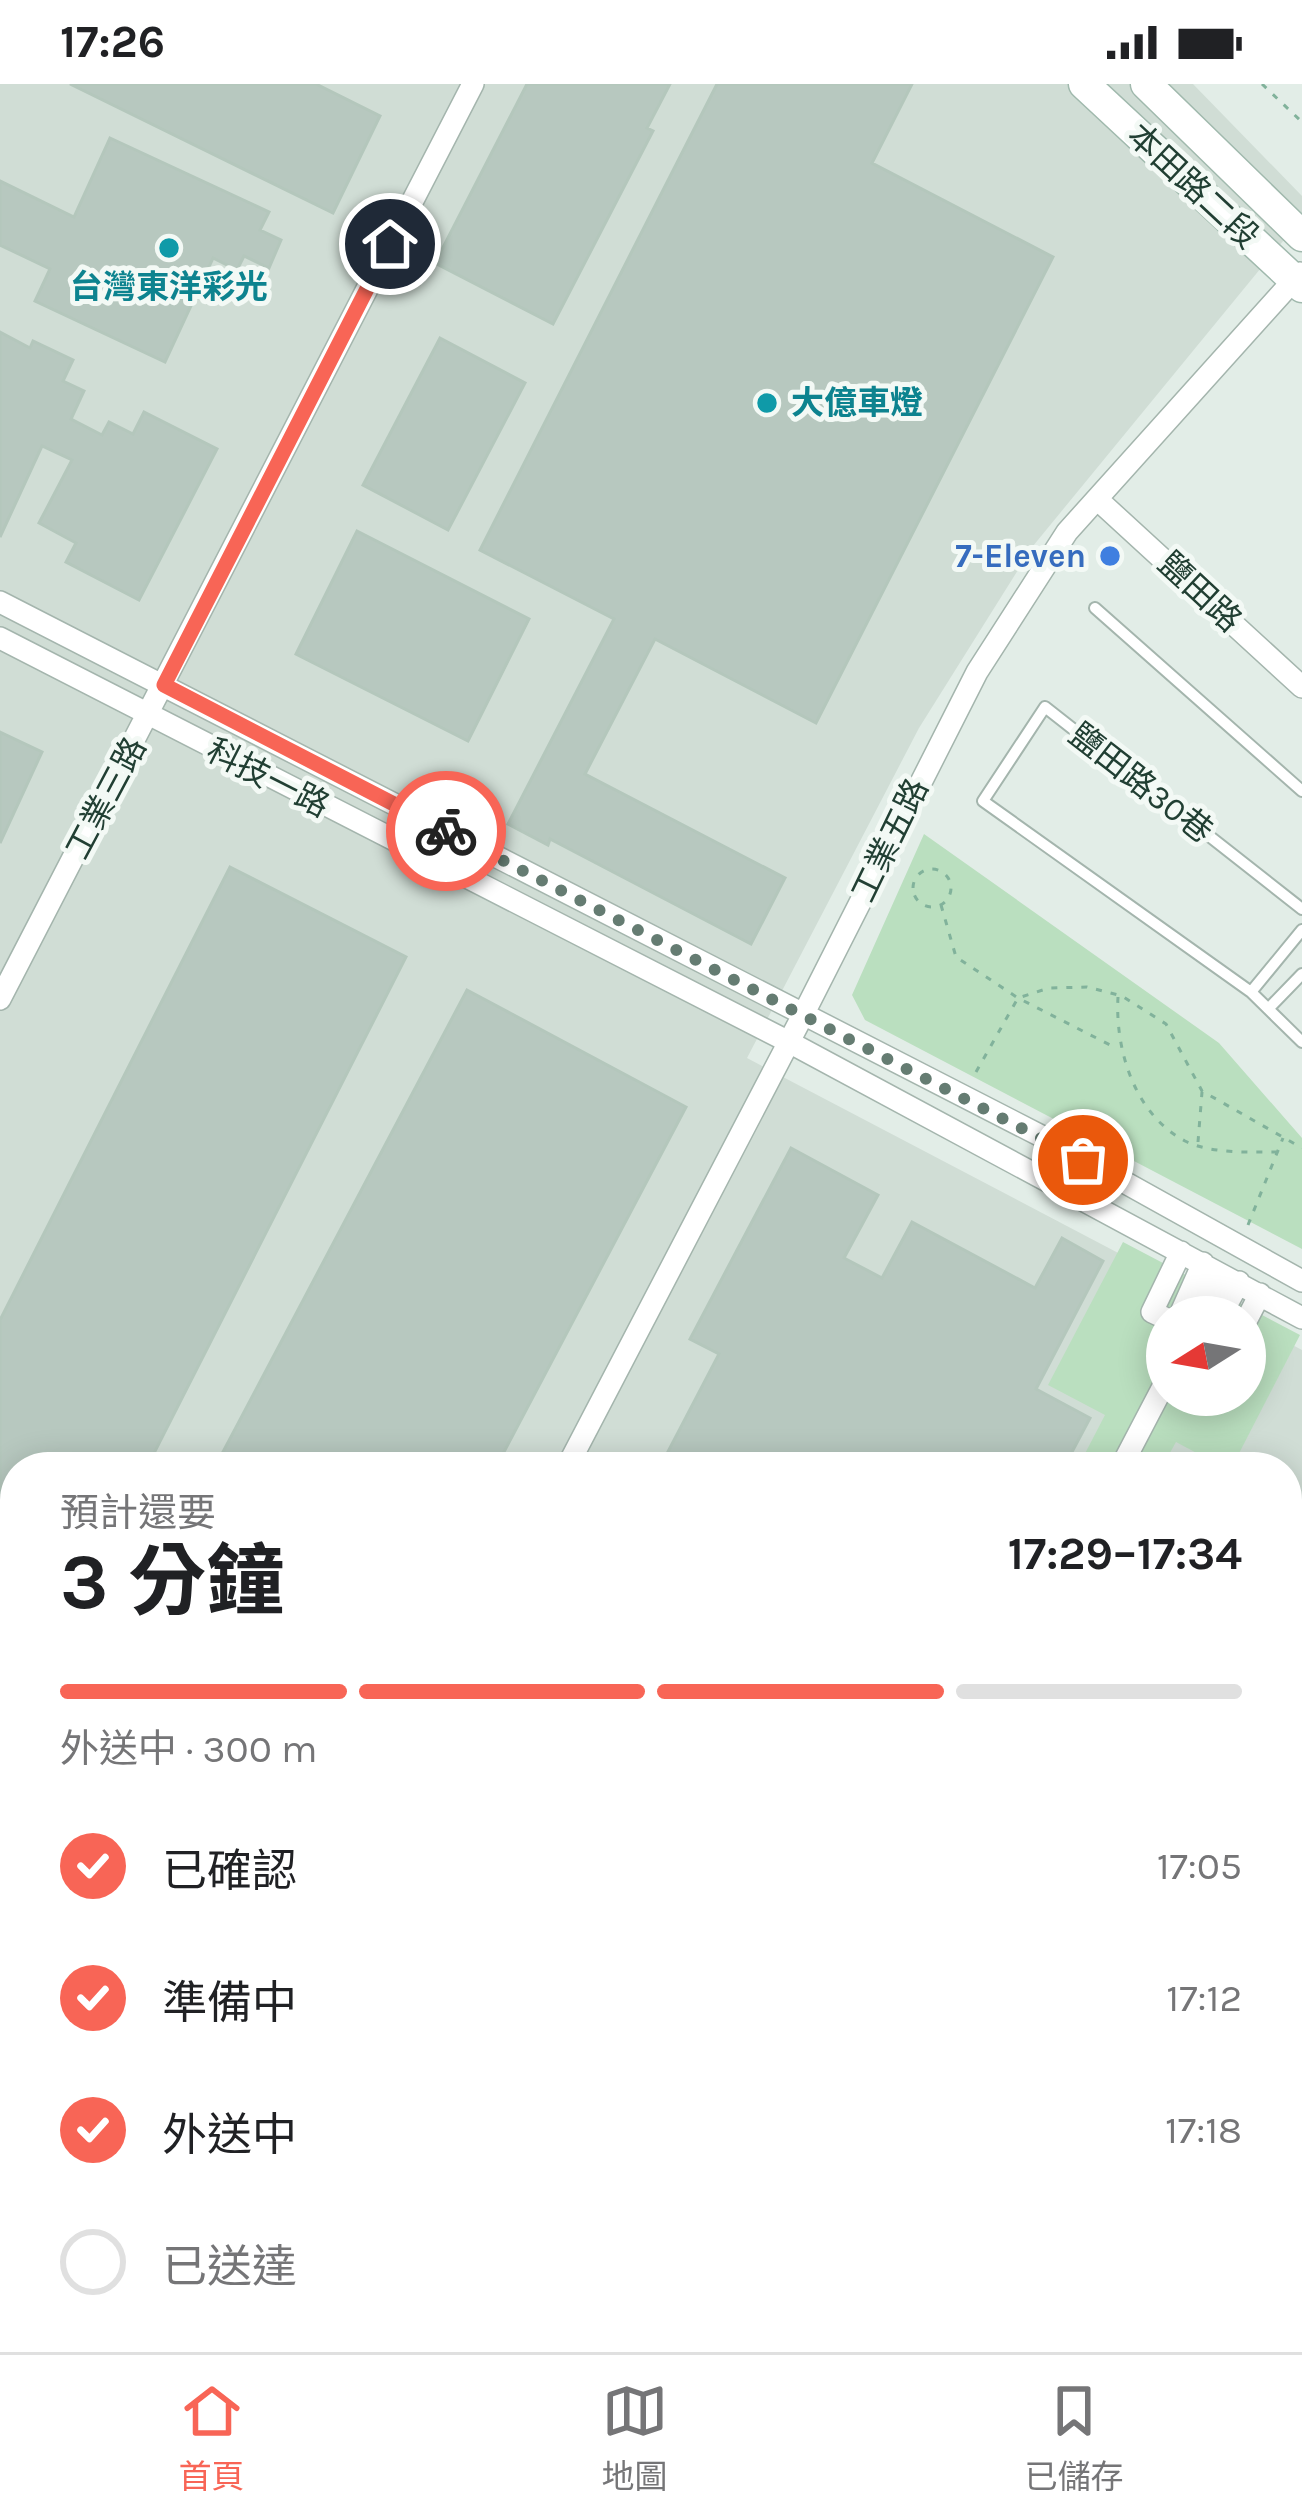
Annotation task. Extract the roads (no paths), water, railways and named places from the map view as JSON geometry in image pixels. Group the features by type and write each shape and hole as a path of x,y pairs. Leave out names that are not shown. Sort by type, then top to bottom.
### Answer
{"street":[{"name":"工業三路","path":"0,999 473,84"},
{"name":"本田路二段","path":"1084,84 1300,279"},
{"name":"本田路二段","path":"1146,84 1302,236"},
{"name":"工業五路","path":"575,1452 977,672 1067,532 1300,279"},
{"name":"鹽田路","path":"1097,499 1302,687"},
{"name":"科技一路","path":"0,602 1045,1138 1302,1281"},
{"name":"科技一路","path":"0,638 787,1041 1302,1318"},
{"path":"1160,1296 1181,1252"},
{"path":"1188,1296 1203,1263"},
{"path":"1216,1296 1228,1282"},
{"path":"1225,1296 1228,1282"},
{"path":"1129,1452 1148,1416"}],"lane":[{"path":"1095,608 1302,791"},
{"name":"鹽田路30巷","path":"1302,909 1045,707 983,801 1251,992 1302,1042"},
{"path":"1251,992 1302,929"},
{"path":"1269,1008 1302,974"}],"place":[{"name":"台灣東洋彩光","path":"169,248"},
{"name":"大億車燈","path":"767,403"},
{"name":"7-Eleven","path":"1110,556"}]}
